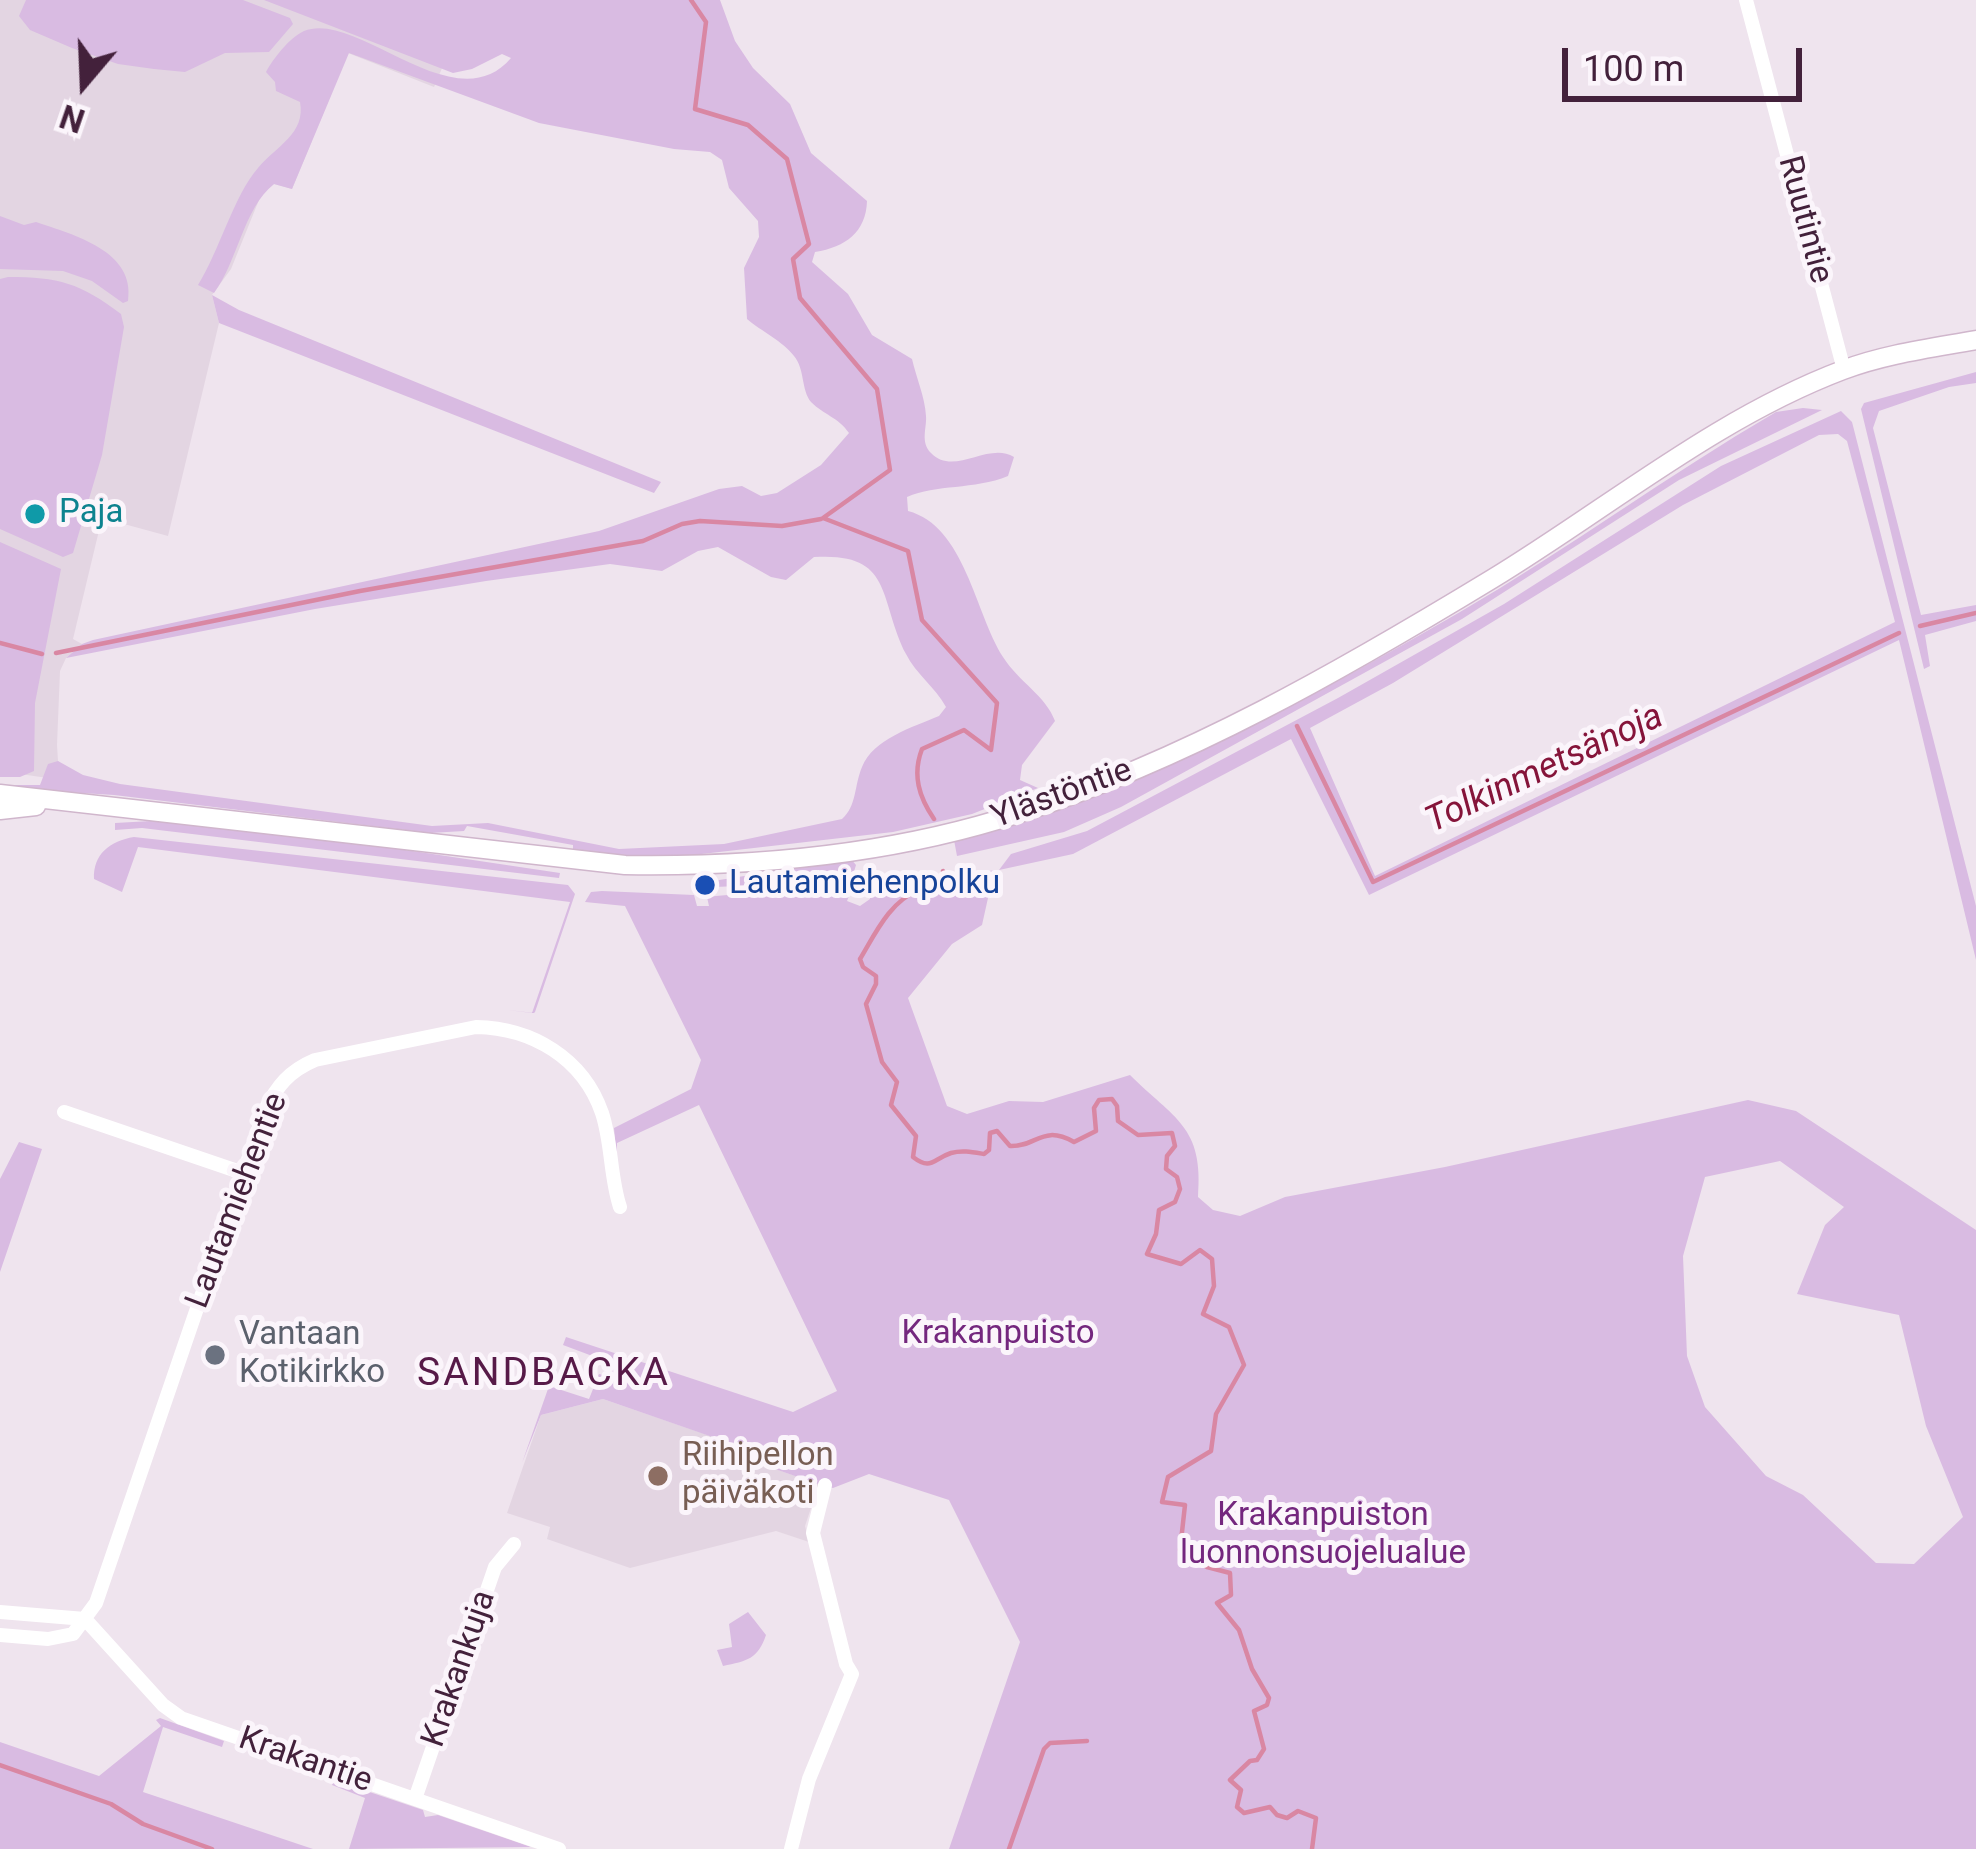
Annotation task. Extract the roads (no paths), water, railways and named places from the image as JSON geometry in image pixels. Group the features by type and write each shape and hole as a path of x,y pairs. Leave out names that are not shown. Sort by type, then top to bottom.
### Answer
{"main road":[{"name":"Ylästöntie","path":"0,794 625,866 738,863 892,844 979,825 1141,768 1270,704 1494,578 1749,415 1844,370 1976,340"},
{"name":"Ylästöntie","path":"0,811 46,802"}],"street":[{"name":"Ruutintie","path":"1746,0 1844,370"},
{"name":"Lautamiehentie","path":"85,1619 110,1565 274,1091 303,1065 476,1027 496,1028 550,1045 593,1093 606,1131 620,1207"},
{"path":"64,1112 243,1173"},
{"path":"790,1849 809,1779 852,1674 813,1533 825,1485"},
{"name":"Krakankuja","path":"415,1799 495,1567 514,1544"},
{"path":"0,1612 85,1619"},
{"path":"0,1635 48,1639 73,1634 85,1619"},
{"name":"Krakantie","path":"85,1619 164,1706 181,1718 559,1849"}],"waterway":[{"path":"691,0 706,22 695,109 748,125 787,159 809,244 793,259 800,298 877,389 890,470 823,518 908,551 922,620 997,703 991,750 964,730 922,749 919,786 934,819"},
{"path":"56,653 360,591 643,541 682,524 782,526 821,519"},
{"name":"Tolkinmetsänoja","path":"1920,626 1976,613"},
{"name":"Tolkinmetsänoja","path":"1297,726 1373,882 1899,633"},
{"path":"0,643 42,654"},
{"path":"943,871 948,883 919,890 900,902 860,959 876,976 866,1004 882,1062 897,1082 891,1105 916,1136 913,1157 924,1163 955,1152 984,1154 989,1150 990,1133 997,1131 1010,1146 1054,1135 1074,1142 1096,1131 1094,1108 1099,1100 1112,1099 1118,1121 1138,1135 1172,1133 1175,1146 1167,1156 1166,1169 1177,1177 1180,1189 1175,1202 1159,1210 1147,1254 1181,1264 1200,1250 1212,1259 1214,1286 1203,1314 1229,1327 1244,1365 1216,1414 1211,1451 1168,1477 1162,1502 1185,1505 1180,1550 1207,1567 1230,1573 1231,1595 1217,1603 1239,1630 1252,1669 1269,1698 1267,1705 1254,1711 1264,1749 1230,1780 1241,1790 1237,1807 1244,1813 1270,1807 1287,1818 1298,1811 1316,1818 1312,1849"},
{"path":"1009,1849 1044,1749 1050,1743 1087,1741"},
{"path":"0,1765 111,1804 143,1824 212,1849"}],"place":[{"name":"Paja","path":"35,514"},
{"name":"Lautamiehenpolku","path":"705,885"},
{"name":"Vantaan Kotikirkko","path":"215,1355"},
{"name":"Riihipellon päiväkoti","path":"658,1476"}],"district":[{"name":"SANDBACKA","path":"544,1375"}],"park label":[{"name":"Krakanpuisto","path":"998,1335"},
{"name":"Krakanpuiston luonnonsuojelualue","path":"1323,1536"}]}
